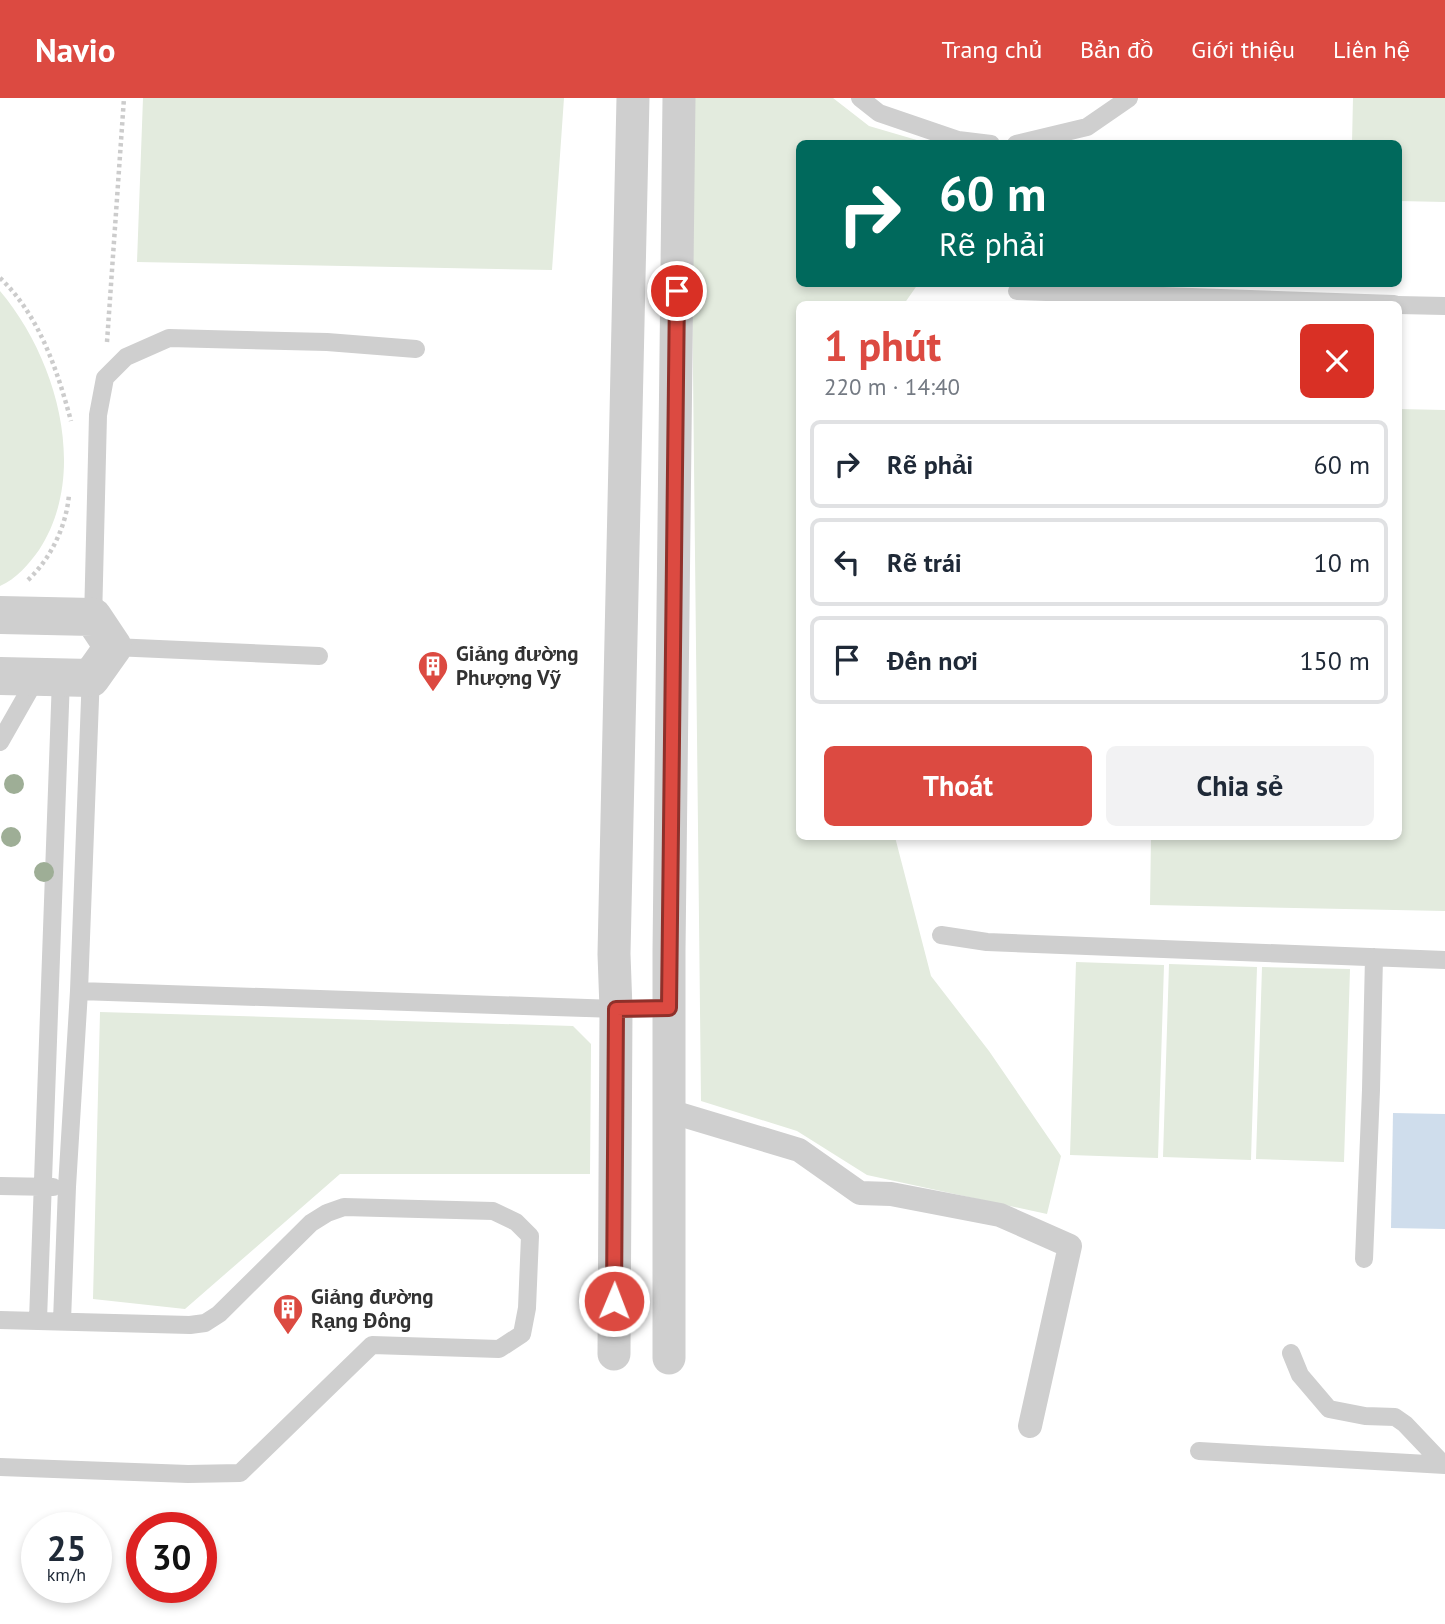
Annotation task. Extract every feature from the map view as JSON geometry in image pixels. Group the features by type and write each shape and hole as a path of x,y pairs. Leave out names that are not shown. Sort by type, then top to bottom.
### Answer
{"street":[{"path":"614,1354 614,954 633,98"},
{"path":"669,1357 669,951 679,98"},
{"path":"0,676 63,678 103,632 10,600"},
{"path":"614,954 628,966 653,968 669,951"},
{"path":"670,1111 799,1150 860,1193 891,1194 1000,1215 1070,1246 1030,1426"}],"lane":[{"path":"860,98 879,113 965,140"},
{"path":"1033,140 1087,127 1129,98"},
{"path":"1017,291 1288,301"},
{"path":"1402,305 1445,306"},
{"path":"319,656 103,632 98,415 105,378 126,357 169,338 327,342 416,349"},
{"path":"0,742 63,678"},
{"path":"62,1321 66,1187 79,991 63,678"},
{"path":"38,1320 63,678"},
{"path":"941,934 987,942 1445,960"},
{"path":"1364,1259 1374,957"},
{"path":"79,991 616,1009 669,1008"},
{"path":"0,1186 66,1187"},
{"path":"0,1320 190,1325 205,1322 219,1314 311,1223 344,1207 493,1211 516,1222 530,1236 527,1308 522,1334 499,1349 372,1345 240,1473 188,1474 0,1467"},
{"path":"1291,1353 1300,1375 1329,1409 1365,1416 1395,1417 1444,1465"},
{"path":"1199,1451 1444,1465"}],"path":[{"path":"105,378 124,98"},
{"path":"0,278 18,296 41,335 61,382 73,426"},
{"path":"10,600 51,552 67,515 69,489"}],"shaded area":[{"path":"143,98 564,98 552,270 137,262"},
{"path":"690,98 833,98 869,126 917,140 796,140 796,287 916,287 906,301 796,301 796,840 896,840 931,976 989,1051 1061,1156 1047,1214 867,1175 797,1131 701,1101"},
{"path":"1353,98 1445,98 1445,202 1402,201 1402,140 1352,140"},
{"path":"0,291 37,348 60,416 64,451 62,486 54,519 31,561 17,575 0,586"},
{"path":"1402,409 1445,410 1445,911 1150,905 1151,840 1402,840"},
{"path":"1076,962 1164,965 1158,1158 1070,1155"},
{"path":"1169,964 1257,967 1251,1160 1163,1157"},
{"path":"1262,967 1350,969 1344,1162 1256,1159"},
{"path":"100,1012 573,1026 591,1044 590,1174 340,1174 185,1309 93,1299"}],"water":[{"path":"1393,1113 1445,1114 1445,1229 1391,1228"}],"place":[{"name":"Giảng đường Phượng Vỹ","path":"433,693"},
{"name":"Giảng đường Rạng Đông","path":"288,1336"}],"route":[{"path":"614,1301 616,1009 669,1008 677,291"}]}
